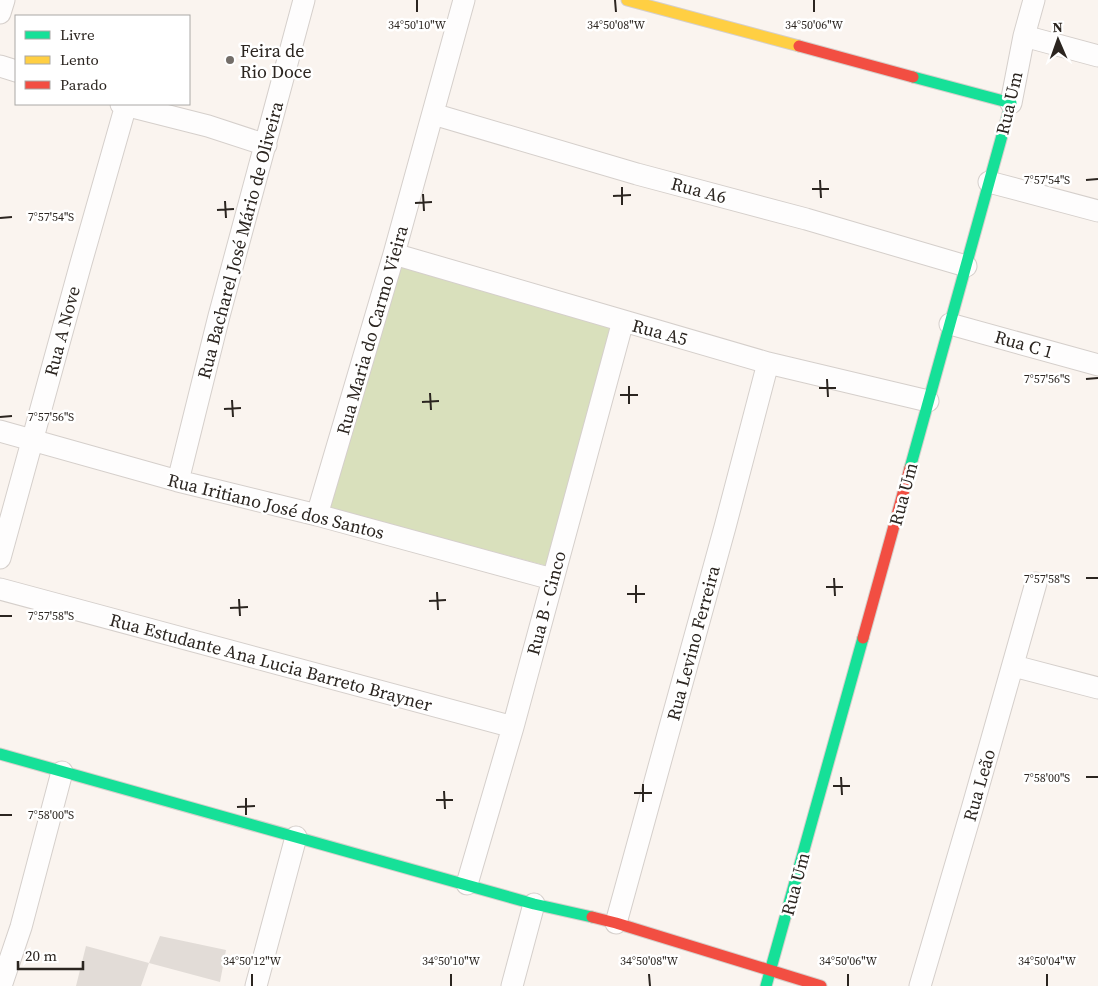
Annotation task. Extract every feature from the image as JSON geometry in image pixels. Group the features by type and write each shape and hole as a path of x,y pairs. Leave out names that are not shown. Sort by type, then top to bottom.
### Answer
{"street":[{"path":"0,13 4,0"},
{"name":"Rua Bacharel José Mário de Oliveira","path":"178,481 219,316 304,0"},
{"name":"Rua Maria do Carmo Vieira","path":"317,515 394,254 464,0"},
{"path":"627,0 1011,103"},
{"name":"Rua Um","path":"766,986 1011,103 1024,36 1034,0"},
{"path":"1024,36 1098,56"},
{"path":"0,66 15,71"},
{"path":"124,105 208,126 266,145"},
{"name":"Rua A Nove","path":"0,558 124,105"},
{"name":"Rua A6","path":"433,114 637,174 806,219 966,266"},
{"path":"989,182 1098,211"},
{"name":"Rua A5","path":"394,254 768,363 928,401"},
{"name":"Rua B - Cinco","path":"466,884 513,726 623,321"},
{"name":"Rua C 1","path":"950,324 1098,365"},
{"name":"Rua Levino Ferreira","path":"616,924 720,546 768,363"},
{"name":"Rua Iritiano José dos Santos","path":"0,430 178,481 317,515 552,579"},
{"name":"Rua Leão","path":"920,986 1014,666 1036,583"},
{"name":"Rua Estudante Ana Lucia Barreto Brayner","path":"0,589 513,726"},
{"path":"1014,666 1098,688"},
{"path":"0,754 534,904 616,924 822,986"},
{"path":"1,986 21,927 62,772"},
{"path":"256,986 296,837"},
{"path":"512,986 534,904"}],"green space":[{"path":"396,261 614,319 547,566 329,508"}],"building":[{"path":"160,936 226,950 220,982 149,963"},
{"path":"86,946 149,963 141,986 76,986"}],"traffic: fast":[{"path":"910,468 1011,103 913,77"},
{"path":"766,986 863,638"},
{"path":"0,754 534,904 592,917"}],"traffic: slow":[{"path":"627,0 799,46"}],"traffic: jam":[{"path":"799,46 913,77"},
{"path":"863,638 910,468"},
{"path":"592,917 821,986"}],"place":[{"name":"Feira de Rio Doce","path":"230,60"}]}
